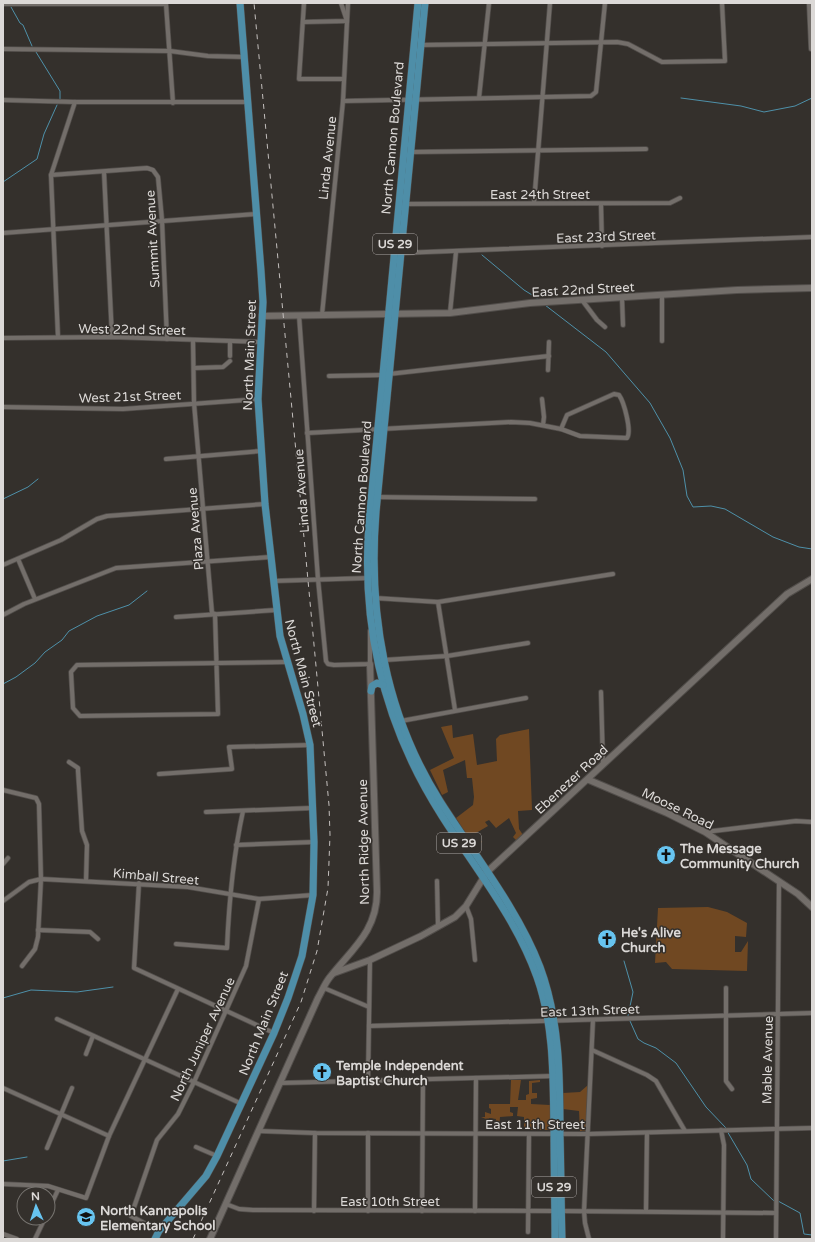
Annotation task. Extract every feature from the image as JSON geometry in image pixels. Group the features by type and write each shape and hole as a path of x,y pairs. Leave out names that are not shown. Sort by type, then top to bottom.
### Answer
{"main road":[{"name":"North Main Street","path":"155,1239 160,1230 206,1176 242,1104 288,998 302,956 312,895 314,842 310,745 280,636 270,557 261,451 258,399 262,313 261,271 240,3"},
{"name":"North Cannon Boulevard","path":"418,3 402,204 374,496 374,541 370,578 370,620 383,685 397,728 416,772 433,802 520,924 532,947 544,977 560,1072 557,1134"},
{"name":"North Cannon Boulevard","path":"391,314 400,253 402,204 410,152 411,100 425,3"},
{"name":"North Cannon Boulevard","path":"370,578 384,660 401,721 418,761 485,876"},
{"path":"371,691 372,686 377,683 383,685"},
{"name":"North Cannon Boulevard","path":"551,1021 557,1134 558,1211 555,1239"},
{"name":"North Cannon Boulevard","path":"558,1211 562,1239"}],"street":[{"path":"304,3 300,79 343,79"},
{"path":"303,22 347,21 341,3"},
{"name":"Linda Avenue","path":"322,313 343,101 348,3"},
{"path":"479,98 489,3"},
{"path":"534,204 550,3"},
{"path":"343,101 592,96 596,92 605,3"},
{"path":"420,45 601,42 628,44 662,62 724,61 722,3"},
{"path":"809,3 811,49"},
{"path":"3,4 166,4 173,102"},
{"path":"3,49 170,51 208,56 244,56"},
{"path":"3,100 75,102 248,102"},
{"path":"58,337 52,230 51,175 75,102"},
{"path":"410,152 646,149"},
{"name":"Summit Avenue","path":"51,175 147,168 153,170 158,177 162,220 167,339"},
{"path":"104,172 112,337"},
{"name":"East 24th Street","path":"402,204 670,203 680,198"},
{"path":"601,204 602,246"},
{"path":"3,233 256,214"},
{"name":"East 23rd Street","path":"400,253 812,237"},
{"path":"450,313 456,252"},
{"name":"East 22nd Street","path":"262,313 450,313 530,303 737,290 812,288"},
{"path":"662,295 662,340"},
{"path":"622,298 622,326"},
{"path":"582,300 605,327"},
{"name":"East 22nd Street","path":"262,313 299,315 322,313"},
{"name":"Linda Avenue","path":"299,315 324,654 328,664 370,664"},
{"name":"West 22nd Street","path":"3,338 112,337 260,342"},
{"name":"Plaza Avenue","path":"193,340 195,368 194,403 198,456 212,613 215,614 217,662 218,714 80,716 73,708 71,672 77,665 217,662"},
{"path":"230,341 230,356"},
{"path":"548,370 549,342"},
{"path":"329,376 386,375 549,356"},
{"path":"195,368 223,367 230,362"},
{"path":"307,433 511,422 543,425 561,429 580,436 621,439 627,438 629,435 622,399 619,395 614,394 567,415 561,429"},
{"name":"West 21st Street","path":"3,407 123,409 258,399"},
{"path":"542,399 544,417 543,425"},
{"path":"166,459 261,451"},
{"path":"374,496 535,499"},
{"path":"3,565 61,540 98,519 108,516 203,510 266,504"},
{"path":"3,615 12,609 35,599 116,568 270,557"},
{"path":"18,559 35,599"},
{"path":"374,598 438,602 613,574"},
{"path":"273,581 370,578"},
{"name":"Ebenezer Road","path":"334,972 370,960 455,917 466,906 485,876 588,780 603,764 787,594 812,580"},
{"path":"438,602 455,710"},
{"path":"176,617 276,610"},
{"name":"North Ridge Avenue","path":"210,1239 305,1026 324,988 334,972 369,928 375,913 377,903 370,620"},
{"path":"384,660 446,656 528,643"},
{"path":"217,662 287,662"},
{"path":"601,692 603,764"},
{"path":"401,721 526,698"},
{"path":"158,774 232,769 229,748 310,745"},
{"path":"69,762 78,768 82,831 87,845 86,881"},
{"name":"Moose Road","path":"588,780 667,813 705,832 798,894 812,907"},
{"path":"3,790 38,799 40,879 38,930 35,949 22,966"},
{"path":"206,812 312,808"},
{"path":"176,944 227,948 230,894 236,845 244,811"},
{"path":"705,832 796,821 812,822"},
{"path":"236,845 314,842"},
{"path":"3,864 8,858"},
{"name":"Kimball Street","path":"3,901 29,882 40,879 139,883 188,887 259,900 312,895"},
{"name":"Mable Avenue","path":"776,1239 779,881"},
{"path":"437,882 438,926"},
{"path":"139,883 134,968 178,990 274,1033"},
{"name":"North Juniper Avenue","path":"160,1230 130,1216 157,1140 178,1114 246,966 259,900"},
{"path":"466,906 471,919 475,960"},
{"path":"38,930 90,932 98,939"},
{"path":"368,1081 370,960"},
{"path":"324,988 369,1007"},
{"path":"726,988 726,1081 732,1089"},
{"path":"3,1184 48,1186 86,1198 109,1136 178,990"},
{"name":"East 13th Street","path":"369,1026 812,1013"},
{"path":"57,1019 242,1104"},
{"path":"589,1239 584,1211 593,1020"},
{"path":"86,1054 93,1036"},
{"path":"592,1050 647,1075 656,1081 684,1131"},
{"path":"280,1083 553,1076"},
{"path":"475,1211 476,1078"},
{"path":"422,1211 423,1080"},
{"path":"3,1088 109,1136"},
{"path":"47,1148 72,1088"},
{"name":"East 11th Street","path":"259,1131 422,1134 588,1134 812,1128"},
{"path":"723,1239 725,1130"},
{"path":"314,1211 315,1133"},
{"path":"368,1133 368,1211"},
{"path":"646,1211 647,1133"},
{"path":"528,1232 529,1134"},
{"path":"196,1147 217,1156"},
{"path":"56,1194 58,1190"},
{"name":"East 10th Street","path":"226,1204 239,1209 314,1211 646,1211 776,1213"},
{"path":"35,1239 41,1226"},
{"path":"3,1234 17,1239"}],"shaded area":[{"path":"452,725 453,738 473,734 477,765 497,761 496,739 500,735 529,729 532,810 518,811 519,829 523,835 517,841 513,837 516,833 509,818 496,828 489,820 485,822 488,826 476,833 482,842 474,846 456,818 473,805 474,797 472,778 467,778 465,760 443,770 448,792 442,795 430,770 454,758 441,727"},
{"path":"708,907 727,912 747,923 746,937 735,936 735,952 741,952 748,941 747,971 672,969 666,962 655,963 658,908"},
{"path":"511,1080 521,1080 518,1100 526,1100 526,1095 529,1094 529,1081 540,1080 540,1082 532,1083 532,1093 537,1093 537,1098 531,1099 531,1104 550,1105 550,1130 524,1130 524,1117 517,1116 518,1107 510,1107 510,1112 513,1113 513,1116 500,1117 499,1128 495,1128 496,1119 489,1118 486,1128 486,1119 481,1117 485,1117 485,1112 491,1114 489,1104 510,1104"},
{"path":"588,1085 587,1131 580,1131 579,1111 563,1109 563,1093 580,1092"}],"waterway":[{"path":"11,7 20,23 23,25 32,46"},
{"path":"36,52 60,91 60,99"},
{"path":"681,98 741,106 764,112 795,106 812,98"},
{"path":"3,182 37,159 44,134 57,105"},
{"path":"482,255 524,290 537,298"},
{"path":"545,305 606,352 650,403 670,438 683,470 687,496 693,507 711,506 725,509 773,537 799,547 812,549"},
{"path":"3,499 28,487 38,479"},
{"path":"3,684 16,677 35,663 45,652 62,640 69,631 97,616 129,605 147,591"},
{"path":"624,961 633,992 628,1016"},
{"path":"3,998 31,990 77,992 113,987"},
{"path":"630,1021 638,1039 656,1048 676,1063 706,1107 726,1128"},
{"path":"727,1131 747,1165 751,1179 774,1201"},
{"path":"3,1161 27,1157"},
{"path":"778,1201 800,1213 804,1234 812,1235"}],"railway":[{"path":"193,1239 301,1002 317,951 328,888 330,835 329,805 254,3"}],"place":[{"name":"The Message Community Church","path":"666,855"},
{"name":"He's Alive Church","path":"607,939"},
{"name":"Temple Independent Baptist Church","path":"322,1072"},
{"name":"North Kannapolis Elementary School","path":"86,1217"}]}
